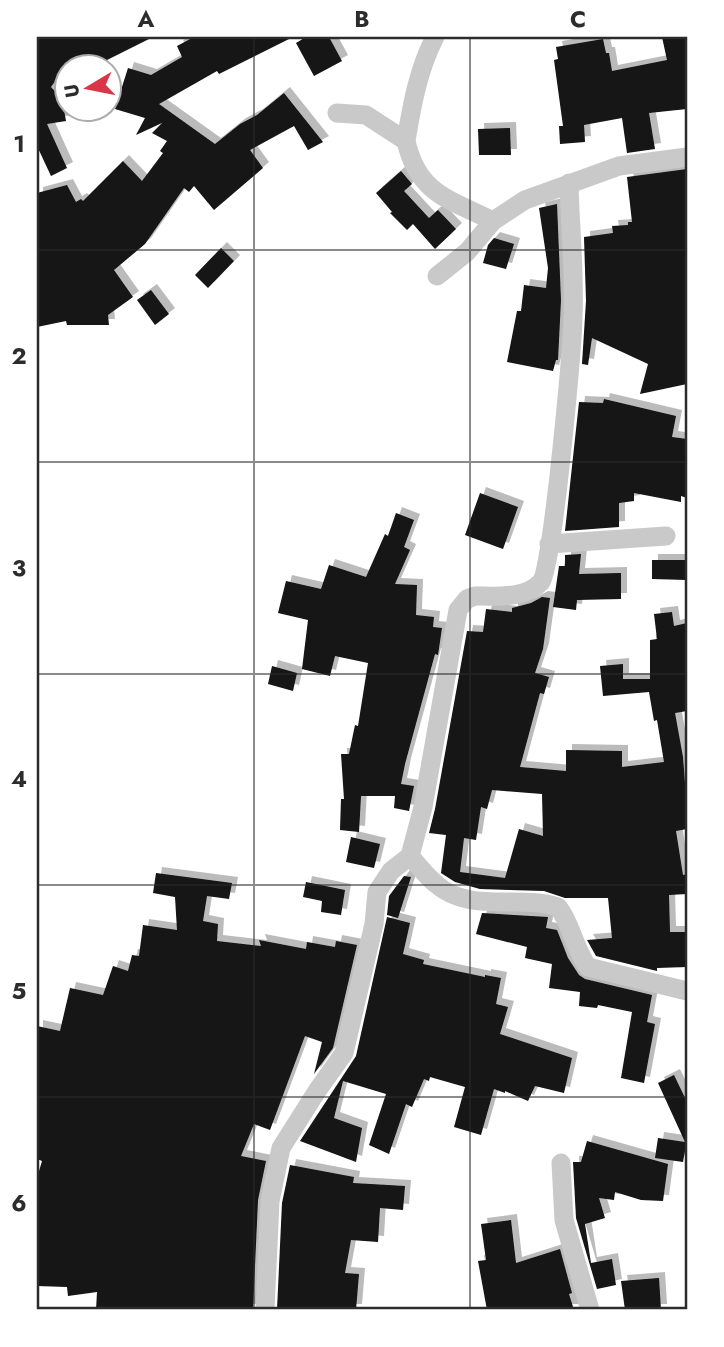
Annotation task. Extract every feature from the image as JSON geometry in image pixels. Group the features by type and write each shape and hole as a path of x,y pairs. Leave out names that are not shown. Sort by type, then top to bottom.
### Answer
{"street":[{"path":"435,37 427,51 413,96 406,141 410,158 417,174 427,186 493,221"},
{"path":"337,113 366,115 406,141"},
{"path":"437,276 467,252 493,221 525,200 619,166 687,157"},
{"path":"265,1310 270,1201 281,1148 344,1053 374,924 377,892 391,871 410,856 423,807 458,610 467,599 475,596 525,593 534,589 543,579 553,527 573,317 569,183"},
{"path":"549,544 666,536"},
{"path":"410,856 436,885 452,895 478,902 519,901 558,907 564,914 580,957 588,967 687,990"},
{"path":"561,1163 564,1220 590,1310"}],"building":[{"path":"37,37 153,37 122,52 52,52 52,122 60,122 47,124 67,168 51,176 37,146"},
{"path":"194,37 293,37 219,74 217,71 159,104 215,144 284,93 323,142 308,150 294,126 250,150 263,168 214,210 194,186 189,192 184,188 145,244 114,270 133,297 108,315 109,325 67,325 66,321 37,327 37,193 67,185 76,202 81,199 83,201 123,161 142,181 163,153 160,151 167,141 152,133 162,123 136,135 145,118 122,111 122,87 128,68 151,75 182,57 177,46"},
{"path":"306,37 329,37 342,61 314,76 296,43"},
{"path":"662,37 687,37 687,109 649,113 655,149 627,153 622,118 584,125 585,142 560,144 559,126 563,126 554,60 558,59 556,47 603,39 612,71 667,60"},
{"path":"510,128 511,155 479,155 478,129"},
{"path":"687,169 687,384 640,394 648,364 592,338 588,365 582,364 586,301 584,237 613,233 612,226 628,225 628,222 632,222 627,177"},
{"path":"401,171 412,184 404,191 429,218 438,210 456,229 435,249 413,224 407,230 390,213 392,212 376,193"},
{"path":"557,204 561,300 558,360 553,371 507,362 517,311 521,311 524,285 546,288 548,268 539,208"},
{"path":"494,238 514,244 506,269 483,263 488,245"},
{"path":"221,248 234,261 208,288 195,275"},
{"path":"151,290 169,314 155,325 137,300"},
{"path":"604,399 676,416 672,437 687,439 687,498 681,496 681,502 634,493 634,501 619,503 619,527 565,531 579,402 603,403"},
{"path":"480,493 518,507 503,549 465,535"},
{"path":"396,513 414,520 404,547 410,550 395,584 417,585 416,615 434,617 433,627 442,628 438,655 435,654 401,784 414,786 409,811 394,808 395,796 361,796 359,832 340,830 341,799 344,799 341,754 349,754 355,725 358,726 368,663 335,656 330,676 302,669 308,620 278,613 286,581 321,589 329,565 366,577 385,534 388,536"},
{"path":"581,554 579,574 621,573 621,599 577,600 576,610 553,607 559,566 565,566 565,555"},
{"path":"652,560 687,560 687,580 652,579"},
{"path":"542,597 550,598 543,649 535,673 549,677 544,694 540,693 520,767 566,771 566,750 622,751 622,767 664,762 649,692 603,696 600,666 623,664 623,679 650,679 650,640 657,639 654,614 672,612 674,626 687,623 687,711 675,713 683,757 687,810 687,829 676,831 683,875 687,874 687,894 669,895 670,932 687,932 687,967 657,968 657,971 596,956 587,940 612,938 608,898 565,898 544,891 480,889 455,882 441,873 446,835 429,833 467,631 483,632 486,609 512,612 512,608","holes":["492,790 542,794 543,836 519,829 505,878 460,872 464,838 476,840 481,807 487,809"]},
{"path":"272,666 297,673 293,691 268,684"},
{"path":"351,837 380,844 374,868 346,862"},
{"path":"156,873 232,883 229,899 207,896 203,921 218,924 217,941 261,946 259,940 306,949 307,942 335,947 336,941 357,945 333,1048 314,1074 322,1042 305,1036 270,1130 254,1124 241,1156 266,1161 258,1200 253,1310 96,1310 97,1292 68,1296 67,1287 37,1286 37,1178 42,1161 37,1159 37,1026 60,1031 70,988 103,995 113,966 128,971 132,955 139,956 143,925 177,930 175,897 153,893"},
{"path":"404,876 411,877 398,918 387,915 389,896"},
{"path":"306,882 345,890 341,915 321,912 322,901 303,897"},
{"path":"482,913 548,917 546,928 557,930 568,958 579,975 585,979 652,995 647,1022 655,1024 644,1083 621,1078 632,1012 598,1005 597,1008 579,1006 580,992 549,988 552,964 525,958 527,947 476,934"},
{"path":"387,917 410,923 403,954 424,960 423,964 501,978 496,1004 508,1007 500,1034 572,1058 564,1093 535,1086 528,1101 494,1089 481,1135 454,1127 465,1087 430,1077 429,1081 424,1079 412,1107 406,1104 389,1154 369,1145 386,1094 343,1081 334,1118 362,1128 356,1162 300,1141 356,1056"},
{"path":"674,1075 687,1102 687,1148 686,1145 683,1162 655,1158 658,1138 685,1142 658,1083"},
{"path":"587,1141 668,1164 663,1201 641,1200 615,1192 614,1200 599,1198 605,1218 585,1224 591,1263 612,1259 616,1285 597,1289 576,1218 573,1162 581,1162"},
{"path":"290,1165 354,1177 353,1183 405,1186 403,1210 380,1208 378,1242 351,1240 345,1273 359,1274 356,1310 277,1310 282,1203"},
{"path":"511,1220 516,1263 560,1249 574,1310 487,1310 478,1261 486,1260 481,1224"},
{"path":"659,1278 661,1310 625,1310 621,1281"}]}
